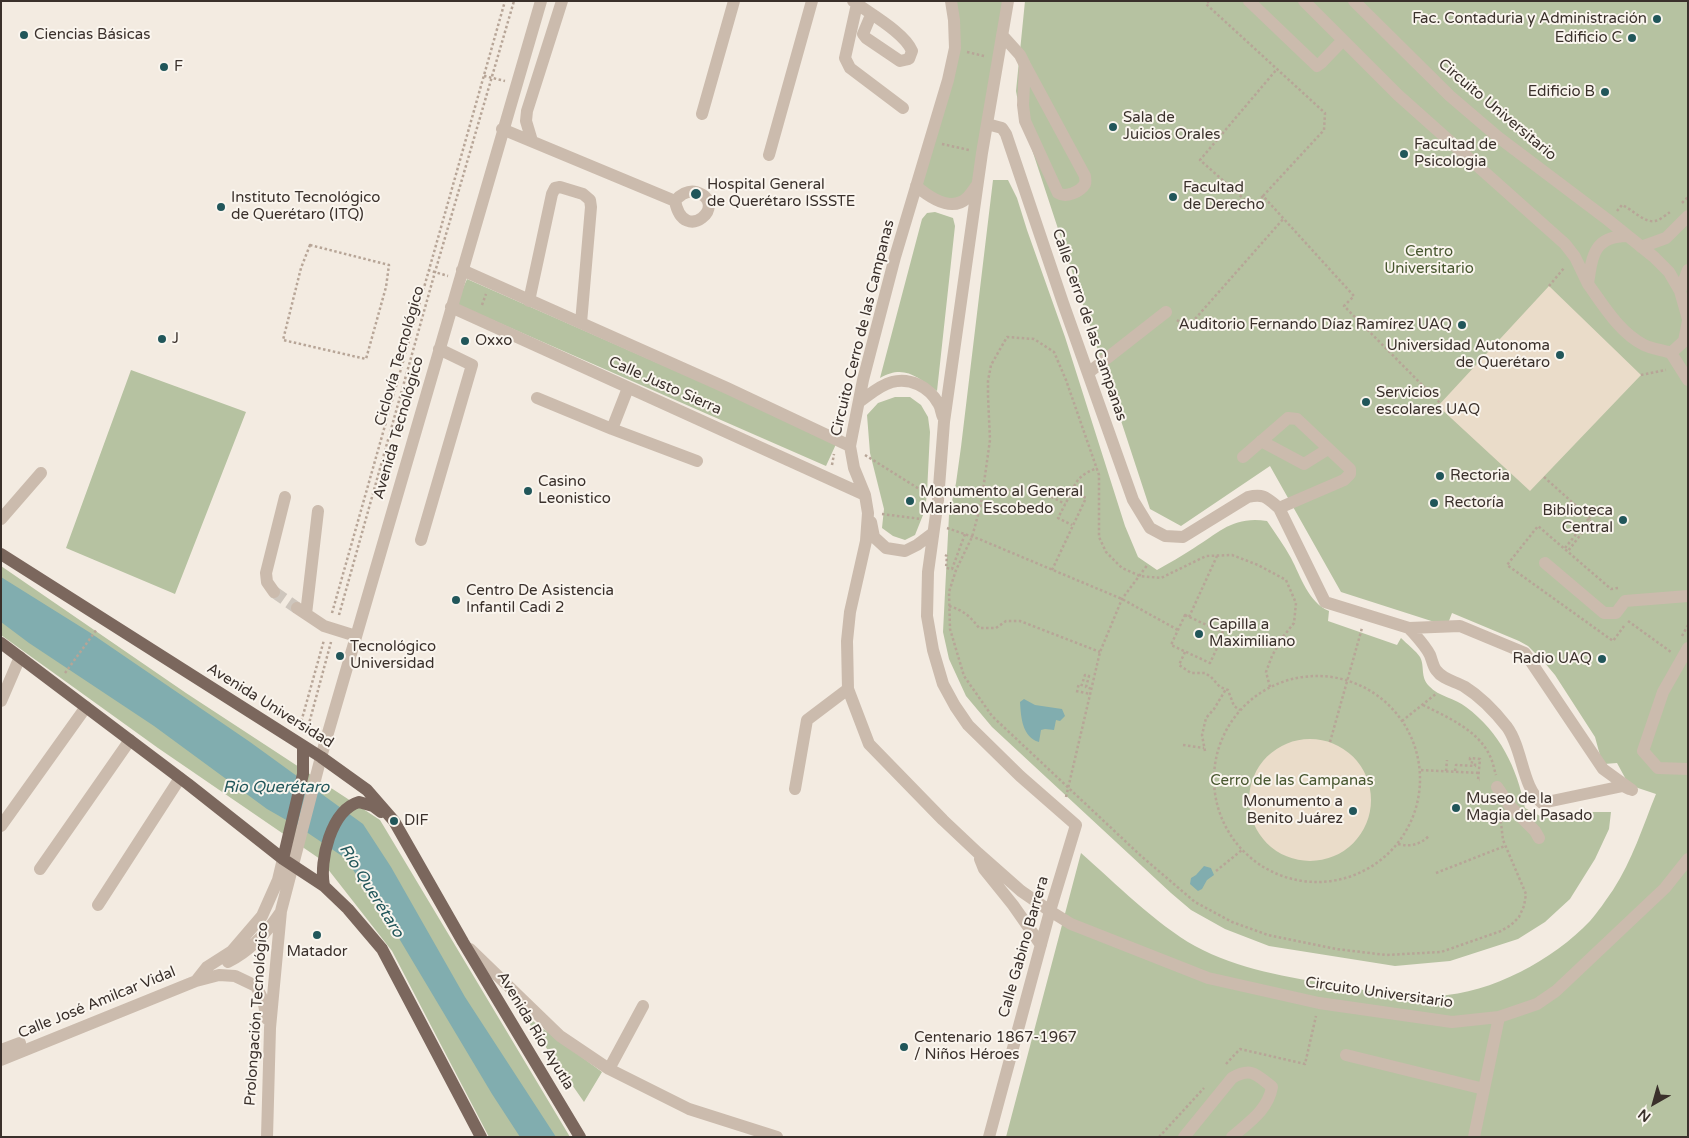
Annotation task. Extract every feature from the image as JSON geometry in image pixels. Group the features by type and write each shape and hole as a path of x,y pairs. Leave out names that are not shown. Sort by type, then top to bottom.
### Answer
{"main road":[{"name":"Avenida Universidad","path":"1,554 321,757 367,790 394,821 463,942"},
{"path":"1,643 288,862 324,886 348,909 382,949 481,1137"},
{"path":"288,862 288,839 303,774 300,744"},
{"path":"324,886 322,873 330,837 339,816 348,806 359,802 373,806 394,821"},
{"name":"Avenida Río Ayutla","path":"463,942 580,1137"}],"street":[{"name":"Avenida Tecnológico","path":"288,862 297,849 321,757 502,129 541,1"},
{"path":"532,141 526,121 527,111 562,1"},
{"path":"702,114 734,1"},
{"path":"769,155 812,1"},
{"name":"Circuito Cerro de las Campanas","path":"951,1 955,48 948,80 895,257 850,446 854,468 865,495 868,513 866,541 850,612 847,641 848,689 869,744 978,853 1021,891 1050,911"},
{"path":"1008,1 982,153 944,422 938,500 929,565 927,616 942,684 968,725 1020,776 1062,813"},
{"path":"1248,1 1317,66 1322,64 1343,40"},
{"path":"1304,1 1398,95 1565,244 1588,284 1611,317 1628,335 1646,346 1671,353 1688,380"},
{"name":"Circuito Universitario","path":"1354,1 1464,107 1498,137 1608,220 1669,272 1680,291 1688,320"},
{"path":"871,14 855,3 845,58 850,68 904,108"},
{"path":"1002,35 1020,55 1085,176 1086,182 1084,186 1068,196 1062,196 1058,193 1025,121 1023,105 1025,65"},
{"name":"Calle Cerro de las Campanas","path":"987,124 1002,128 1006,134 1063,303 1134,500 1150,528 1165,536 1183,537 1248,497 1257,494 1266,497 1279,508"},
{"path":"502,129 675,201"},
{"path":"916,186 937,201 951,204 966,200 978,185"},
{"path":"529,300 552,194 555,188 560,187 584,194 590,200 591,207 581,323"},
{"path":"1641,247 1666,238 1688,216"},
{"path":"1588,284 1592,259 1601,244 1613,236 1627,236"},
{"path":"1680,291 1688,270"},
{"name":"Calle Justo Sierra","path":"460,275 490,283 529,300 850,446"},
{"name":"Calle Justo Sierra","path":"451,307 865,495"},
{"path":"1088,373 1166,312"},
{"path":"1671,353 1684,341 1688,320"},
{"path":"421,540 472,365 439,349"},
{"path":"859,402 893,381 911,381 928,389 939,404 944,422"},
{"path":"612,429 628,388"},
{"path":"537,398 697,461"},
{"path":"1244,457 1288,418 1297,419 1350,469 1350,474 1344,480 1279,508 1325,602 1409,628 1460,626 1525,653 1604,769 1632,790 1623,786 1542,803 1532,791 1522,758 1508,729 1487,705 1464,687 1448,680 1436,670 1429,654 1409,628"},
{"path":"1262,441 1304,464 1328,449"},
{"path":"1,519 41,472"},
{"path":"274,592 267,582 266,573 285,497"},
{"path":"318,511 301,611 331,628 356,636"},
{"path":"868,513 874,537 886,548 905,551 916,545 934,527"},
{"path":"1545,563 1604,613 1616,613 1625,601 1688,596"},
{"path":"1688,648 1663,692 1643,750 1658,768 1688,769"},
{"path":"1,701 20,657"},
{"path":"796,790 807,720 848,689"},
{"path":"1,826 86,707"},
{"path":"40,869 130,740"},
{"path":"98,905 180,778"},
{"path":"1497,787 1510,806 1539,838"},
{"name":"Calle Gabino Barrera","path":"988,1137 1050,911 1076,825 1062,813"},
{"path":"978,853 984,868 1041,944"},
{"name":"Circuito Universitario","path":"1050,911 1071,924 1208,978 1319,1003 1452,1022 1499,1017 1537,1004 1556,991 1665,888 1688,859"},
{"name":"Prolongación Tecnológico","path":"267,1137 270,1028 281,911 288,862"},
{"name":"Calle José Amilcar Vidal","path":"1,1050 200,977 207,967 232,951 262,916 288,862"},
{"name":"Calle José Amilcar Vidal","path":"1,1060 200,977 237,958 267,932 281,911"},
{"path":"463,942 535,1014 560,1036 609,1069 688,1110 774,1136"},
{"path":"200,977 235,976 256,986 270,1028"},
{"path":"609,1069 643,1006"},
{"path":"1474,1137 1499,1017"},
{"path":"1346,1055 1484,1089"},
{"path":"1184,1137 1232,1078 1241,1073 1255,1073 1272,1086 1270,1095 1265,1107 1232,1137"}],"path":[{"path":"300,744 428,270 505,1"},
{"name":"Ciclovía Tecnológico","path":"300,744 331,628 514,1"},
{"path":"1209,1 1206,4 1277,69 1325,113 1324,130 1253,207 1200,160 1277,69"},
{"path":"955,48 998,59"},
{"path":"931,141 982,153"},
{"path":"1264,196 1354,296 1344,306 1440,404"},
{"path":"1681,203 1688,197"},
{"path":"1608,220 1622,205 1646,220 1655,221 1674,210"},
{"path":"1166,312 1187,328 1284,218"},
{"path":"310,246 388,265 386,287 366,359 283,340 301,268 310,246"},
{"path":"1549,286 1574,257"},
{"path":"428,270 460,275"},
{"path":"478,319 490,283"},
{"path":"1270,687 1266,672 1282,638 1294,623 1296,603 1286,580 1258,565 1232,555 1206,556 1180,567 1161,578 1140,576 1122,568 1106,552 1099,537 1099,475 1066,380 1054,352 1034,339 1007,337 991,365 988,381 990,440 981,504 972,537 948,592 950,629 964,676 992,716 1140,855 1195,902 1232,922 1268,935 1353,951 1386,955 1441,952 1501,931 1519,917 1524,906 1526,894 1503,840 1496,775 1490,755 1476,737 1457,722 1423,705"},
{"path":"1641,375 1680,367"},
{"path":"828,478 838,440"},
{"path":"850,446 938,500"},
{"path":"1072,525 1058,518 1076,482 1084,474 1096,468"},
{"path":"1544,476 1592,520 1568,551"},
{"path":"983,486 992,491 1025,489 1048,494 1065,504"},
{"path":"1052,570 1086,498 1072,491"},
{"path":"868,513 934,527"},
{"path":"1565,548 1589,518"},
{"path":"951,530 965,534 1122,599 1178,630"},
{"path":"929,565 937,566 939,553 947,556 946,568 952,569 965,534"},
{"path":"1189,617 1217,556"},
{"path":"1062,813 1100,652 1122,599 1148,564"},
{"path":"949,606 959,609 971,617 979,628 996,628 1006,620 1020,621 1100,652"},
{"path":"1185,615 1189,617 1224,633 1210,663 1171,645 1185,615"},
{"path":"1628,621 1672,653"},
{"path":"67,671 95,632"},
{"path":"1330,742 1360,634"},
{"path":"1186,652 1179,665 1191,673 1205,673 1211,677 1220,687 1228,690 1234,706 1240,710"},
{"path":"1077,686 1082,687 1085,675 1089,676 1086,687 1092,689"},
{"path":"1322,676 1348,681 1369,690 1387,704 1402,721 1414,744 1420,770 1419,796 1412,822 1398,844 1380,862 1358,874 1334,881 1309,882 1284,877 1262,866 1242,850 1225,825 1215,796 1215,765 1223,736 1240,710 1254,697 1270,687 1295,678 1322,676"},
{"path":"1183,745 1204,750 1202,735 1206,718 1214,710 1226,689"},
{"path":"1076,691 1090,694"},
{"path":"1402,721 1437,693"},
{"path":"1455,771 1456,765 1475,766 1476,763 1470,762 1470,758 1480,759 1478,780 1480,780"},
{"path":"1446,771 1447,760"},
{"path":"1420,770 1479,773"},
{"path":"1398,844 1409,846 1420,844 1429,836"},
{"path":"1436,873 1505,846"},
{"path":"1216,871 1242,850"},
{"path":"1222,1069 1240,1048 1306,1064 1319,1003"},
{"path":"1159,1137 1209,1082"}],"green space":[{"path":"951,1 1008,1 977,185 951,204 916,186 948,80"},
{"name":"Centro Universitario","path":"1025,1 1688,1 1688,1137 1006,1137 1081,853 1136,903 1180,937 1229,961 1264,972 1386,994 1437,996 1458,994 1500,981 1540,961 1558,949 1590,921 1620,879 1637,843 1656,794 1629,785 1617,763 1604,764 1595,737 1555,675 1528,646 1452,613 1447,626 1341,592 1270,466 1181,526 1150,509 1020,113 1016,91"},
{"name":"Cerro de las Campanas","path":"993,180 1008,180 1017,198 1065,337 1125,526 1138,557 1157,570 1236,523 1255,520 1267,521 1288,553 1310,595 1329,611 1328,621 1397,645 1401,638 1420,657 1426,683 1437,693 1466,707 1498,739 1512,765 1525,808 1542,817 1561,818 1593,812 1611,812 1609,829 1595,859 1570,899 1545,922 1518,939 1450,961 1395,966 1269,946 1225,929 1191,910 1171,893 992,727 966,696 949,659 943,632 949,515 961,447"},
{"path":"935,212 953,218 955,226 937,391 917,377 903,372 896,372 880,378 922,219 927,213"},
{"path":"467,279 837,442 826,466 456,304"},
{"path":"131,370 246,412 175,594 66,548"},
{"path":"895,397 910,397 921,405 928,417 930,432 925,510 915,535 905,540 893,536 882,528 884,509 870,453 867,415 878,403"},
{"path":"1,566 186,693 380,820 570,1137 489,1137 392,951 320,859 158,748 1,635"},
{"path":"522,1013 602,1072 584,1102"}],"shaded area":[{"path":"1549,286 1641,375 1530,491 1438,406"},
{"name":"Cerro de las Campanas","path":"1310,739 1334,743 1353,757 1367,776 1371,800 1367,824 1353,843 1334,857 1310,861 1286,857 1267,843 1253,824 1249,800 1253,776 1267,757 1286,743"}],"water":[{"name":"Rio Querétaro","path":"1,577 89,632 250,742 363,824 391,867 465,997 556,1137 520,1137 492,1094 397,935 345,858 302,829 267,809 154,726 29,643 1,622"},
{"path":"1024,699 1035,705 1062,709 1065,716 1060,721 1056,720 1054,730 1041,730 1039,742 1029,736 1024,726 1020,702"},
{"path":"1204,866 1211,868 1214,875 1198,891 1190,884 1191,878"}],"tunnel":[{"path":"274,592 297,608"}],"place":[{"name":"Fac. Contaduria y Administración","path":"1657,19"},
{"name":"Ciencias Básicas","path":"24,35"},
{"name":"Edificio C","path":"1632,38"},
{"name":"F","path":"164,67"},
{"name":"Edificio B","path":"1605,92"},
{"name":"Sala de Juicios Orales","path":"1113,127"},
{"name":"Facultad de Psicologia","path":"1404,154"},
{"name":"Hospital General de Querétaro ISSSTE","path":"696,194"},
{"name":"Facultad de Derecho","path":"1173,197"},
{"name":"Instituto Tecnológico de Querétaro (ITQ)","path":"221,207"},
{"name":"Auditorio Fernando Díaz Ramírez UAQ","path":"1462,325"},
{"name":"J","path":"162,339"},
{"name":"Oxxo","path":"465,341"},
{"name":"Universidad Autonoma de Querétaro","path":"1560,355"},
{"name":"Servicios escolares UAQ","path":"1366,402"},
{"name":"Rectoria","path":"1440,476"},
{"name":"Casino Leonistico","path":"528,491"},
{"name":"Monumento al General Mariano Escobedo","path":"910,501"},
{"name":"Rectoría","path":"1434,503"},
{"name":"Biblioteca Central","path":"1623,520"},
{"name":"Centro De Asistencia Infantil Cadi 2","path":"456,600"},
{"name":"Capilla a Maximiliano","path":"1199,634"},
{"name":"Tecnológico Universidad","path":"340,656"},
{"name":"Radio UAQ","path":"1602,659"},
{"name":"Museo de la Magia del Pasado","path":"1456,808"},
{"name":"Monumento a Benito Juárez","path":"1353,811"},
{"name":"DIF","path":"394,821"},
{"name":"Matador","path":"317,935"},
{"name":"Centenario 1867-1967 / Niños Héroes","path":"904,1047"}],"water label":[{"name":"Río Querétaro","path":"371,891"}]}
